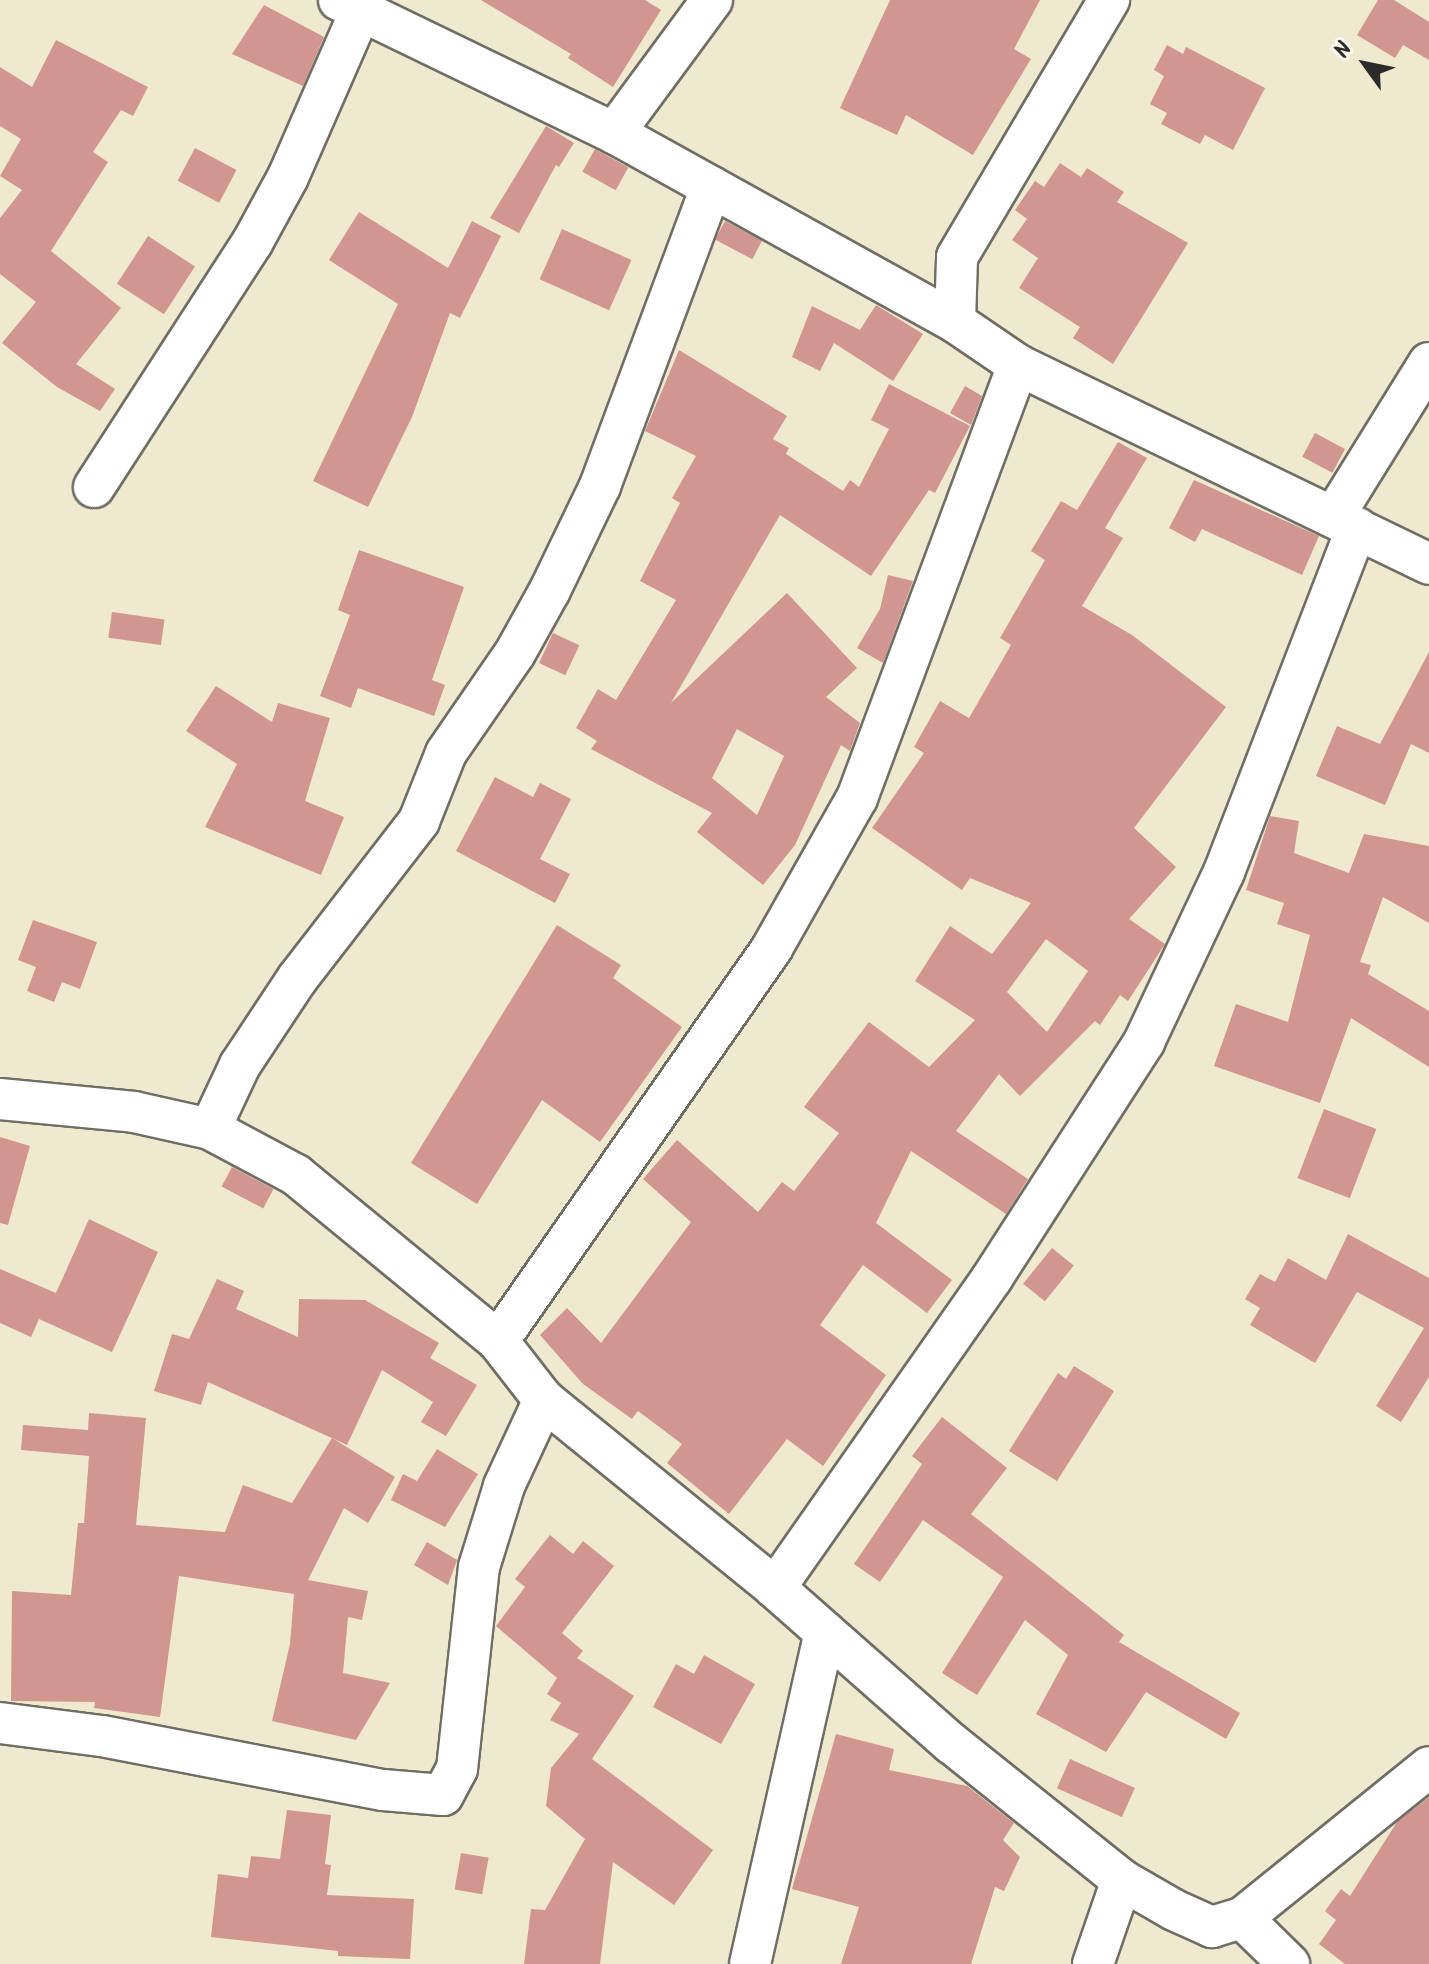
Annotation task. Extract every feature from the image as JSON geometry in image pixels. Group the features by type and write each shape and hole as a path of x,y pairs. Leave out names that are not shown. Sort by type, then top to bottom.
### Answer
{"street":[{"path":"614,133 712,0"},
{"path":"955,322 957,257 1109,0"},
{"path":"94,487 252,243 288,177 350,5 614,133 955,322 1018,365 1429,564"},
{"path":"210,1129 240,1065 297,979 419,821 446,753 515,653 550,590 600,486 711,187"},
{"path":"894,288 957,257"},
{"path":"775,1588 992,1278 1144,1042 1224,872 1346,522 1429,363"},
{"path":"498,1341 772,948 857,798 1018,365"},
{"path":"0,1099 134,1112 210,1129 296,1175 498,1341 544,1400 775,1588 951,1743 1122,1880 1212,1927 1242,1918 1429,1767"},
{"path":"0,1723 102,1736 383,1790 443,1795 457,1769 479,1567 504,1486 544,1400"},
{"path":"750,1964 825,1632"},
{"path":"1093,1964 1122,1880"},
{"path":"1242,1918 1289,1964"}],"building":[{"path":"481,0 645,0 661,10 613,87 568,58 571,54"},
{"path":"890,0 1040,0 1014,49 1031,59 973,155 906,115 897,135 840,108"},
{"path":"1378,0 1394,0 1429,22 1429,60 1403,45 1395,58 1357,35"},
{"path":"264,5 324,37 303,86 232,54"},
{"path":"56,40 148,87 133,116 121,110 93,152 108,162 51,251 121,308 76,364 115,389 100,411 57,387 2,343 36,302 0,274 0,218 22,190 0,176 21,139 0,126 0,67 32,87"},
{"path":"1167,45 1183,54 1186,47 1265,88 1233,150 1205,135 1200,144 1161,124 1167,113 1150,104 1164,76 1154,70"},
{"path":"546,126 574,143 559,167 556,165 519,233 490,218"},
{"path":"195,148 236,170 219,203 178,181"},
{"path":"595,149 628,167 616,190 582,172"},
{"path":"1060,163 1081,177 1087,168 1124,192 1117,202 1188,243 1113,364 1073,338 1080,327 1019,288 1038,258 1012,240 1027,219 1015,210 1035,181 1044,187"},
{"path":"359,212 448,268 472,221 501,236 460,318 450,313 412,417 368,507 313,481 398,304 329,260"},
{"path":"725,221 762,241 752,259 715,240"},
{"path":"562,229 631,260 609,310 540,279"},
{"path":"148,236 195,266 164,314 117,284"},
{"path":"876,305 923,334 893,381 834,343 820,371 792,357 812,306 860,330"},
{"path":"679,350 787,416 773,439 789,448 786,454 843,491 850,480 859,487 889,429 871,420 889,384 970,426 935,493 929,490 871,576 780,515 671,703 787,593 857,668 826,697 860,723 850,751 841,745 795,845 763,885 697,832 712,813 591,749 597,741 576,728 598,689 616,700 676,600 640,581 680,503 672,498 696,456 645,431","holes":["737,729 784,756 757,815 712,778"]},
{"path":"965,386 982,396 971,425 950,413"},
{"path":"1315,433 1345,449 1332,473 1302,457"},
{"path":"1118,442 1147,458 1105,528 1123,538 1082,606 1132,635 1226,707 1134,828 1176,867 1129,919 1165,944 1128,1001 1120,995 1100,1025 1095,1021 1020,1096 999,1074 956,1131 1028,1179 1006,1214 911,1151 876,1223 952,1280 927,1313 863,1265 820,1325 886,1375 823,1466 787,1439 729,1514 667,1463 682,1444 638,1411 632,1419 583,1384 540,1335 567,1308 601,1343 691,1222 643,1179 677,1140 758,1212 782,1182 794,1191 839,1133 804,1107 869,1022 929,1067 975,1020 915,981 950,926 992,954 1031,903 970,878 962,890 872,828 924,753 914,747 940,701 969,718 1011,645 1000,638 1045,560 1031,551 1061,501 1077,510","holes":["1046,939 1088,971 1047,1032 1007,992"]},
{"path":"1194,480 1319,536 1302,575 1202,529 1195,542 1169,528"},
{"path":"359,550 464,587 432,680 445,685 434,716 358,688 351,708 320,696 350,615 338,610"},
{"path":"888,575 913,581 883,663 857,648 880,609"},
{"path":"112,612 164,619 161,645 108,638"},
{"path":"553,633 579,645 565,675 539,663"},
{"path":"1429,652 1429,753 1411,744 1385,805 1316,776 1337,726 1380,744"},
{"path":"216,686 272,722 278,703 330,718 305,801 344,817 321,875 205,827 237,764 186,731"},
{"path":"495,777 533,797 540,783 571,799 540,859 570,874 555,903 456,851"},
{"path":"1270,816 1299,821 1294,853 1349,873 1364,834 1429,846 1429,923 1383,897 1360,962 1371,965 1368,974 1429,1011 1429,1067 1351,1018 1320,1103 1214,1066 1236,1004 1288,1022 1310,935 1277,924 1284,903 1246,890"},
{"path":"33,920 97,942 80,989 62,982 54,1002 27,991 36,967 18,960"},
{"path":"557,925 621,965 613,978 682,1027 600,1142 542,1100 477,1204 411,1163"},
{"path":"1324,1109 1376,1129 1350,1198 1297,1178"},
{"path":"0,1137 30,1146 8,1225 0,1223"},
{"path":"232,1167 273,1189 263,1208 222,1186"},
{"path":"89,1219 158,1252 112,1352 39,1319 31,1337 0,1323 0,1269 56,1293"},
{"path":"1348,1234 1429,1278 1429,1377 1401,1422 1376,1406 1424,1328 1357,1292 1315,1363 1250,1325 1260,1308 1245,1299 1260,1274 1275,1282 1288,1258 1326,1280"},
{"path":"1052,1248 1074,1266 1045,1301 1023,1284"},
{"path":"217,1279 244,1291 236,1309 298,1337 299,1299 365,1300 439,1343 430,1358 477,1385 446,1436 421,1422 433,1402 382,1370 347,1445 208,1382 201,1405 154,1391 172,1334 189,1339"},
{"path":"1074,1366 1114,1391 1057,1481 1009,1451 1058,1373 1066,1379"},
{"path":"89,1413 146,1418 136,1525 225,1532 243,1485 292,1503 332,1438 395,1477 368,1523 344,1508 308,1580 368,1591 362,1620 348,1617 343,1673 390,1683 356,1740 272,1721 290,1644 294,1594 179,1576 160,1717 94,1708 95,1702 11,1701 12,1591 71,1595 78,1523 84,1523 89,1456 21,1450 23,1425 88,1430"},
{"path":"942,1417 1007,1468 971,1514 1124,1635 1119,1642 1240,1713 1226,1739 1146,1692 1106,1752 1036,1714 1068,1655 1025,1620 977,1695 942,1673 1003,1577 923,1520 880,1582 854,1564 922,1464 912,1456"},
{"path":"437,1449 478,1474 445,1527 391,1500 403,1474 417,1481"},
{"path":"550,1535 573,1554 583,1541 614,1566 562,1633 583,1651 577,1658 634,1696 592,1759 713,1850 674,1905 613,1862 600,1964 524,1964 531,1909 545,1910 585,1839 546,1806 551,1768 579,1734 550,1720 561,1703 547,1694 557,1678 496,1626 525,1587 515,1579"},
{"path":"427,1542 457,1560 448,1585 414,1565"},
{"path":"704,1655 755,1684 721,1744 653,1707 676,1664 694,1674"},
{"path":"836,1734 894,1749 889,1770 967,1786 1014,1823 1003,1840 1020,1857 1004,1891 995,1887 971,1964 841,1964 859,1907 792,1889"},
{"path":"1070,1759 1135,1788 1122,1817 1057,1788"},
{"path":"1429,1797 1429,1964 1345,1964 1319,1944 1336,1920 1325,1911 1341,1889 1350,1896 1397,1822"},
{"path":"287,1810 331,1815 325,1864 331,1865 327,1895 414,1899 410,1959 338,1956 338,1951 211,1937 218,1874 248,1878 251,1856 280,1859"},
{"path":"461,1853 489,1858 482,1894 455,1889"}]}
